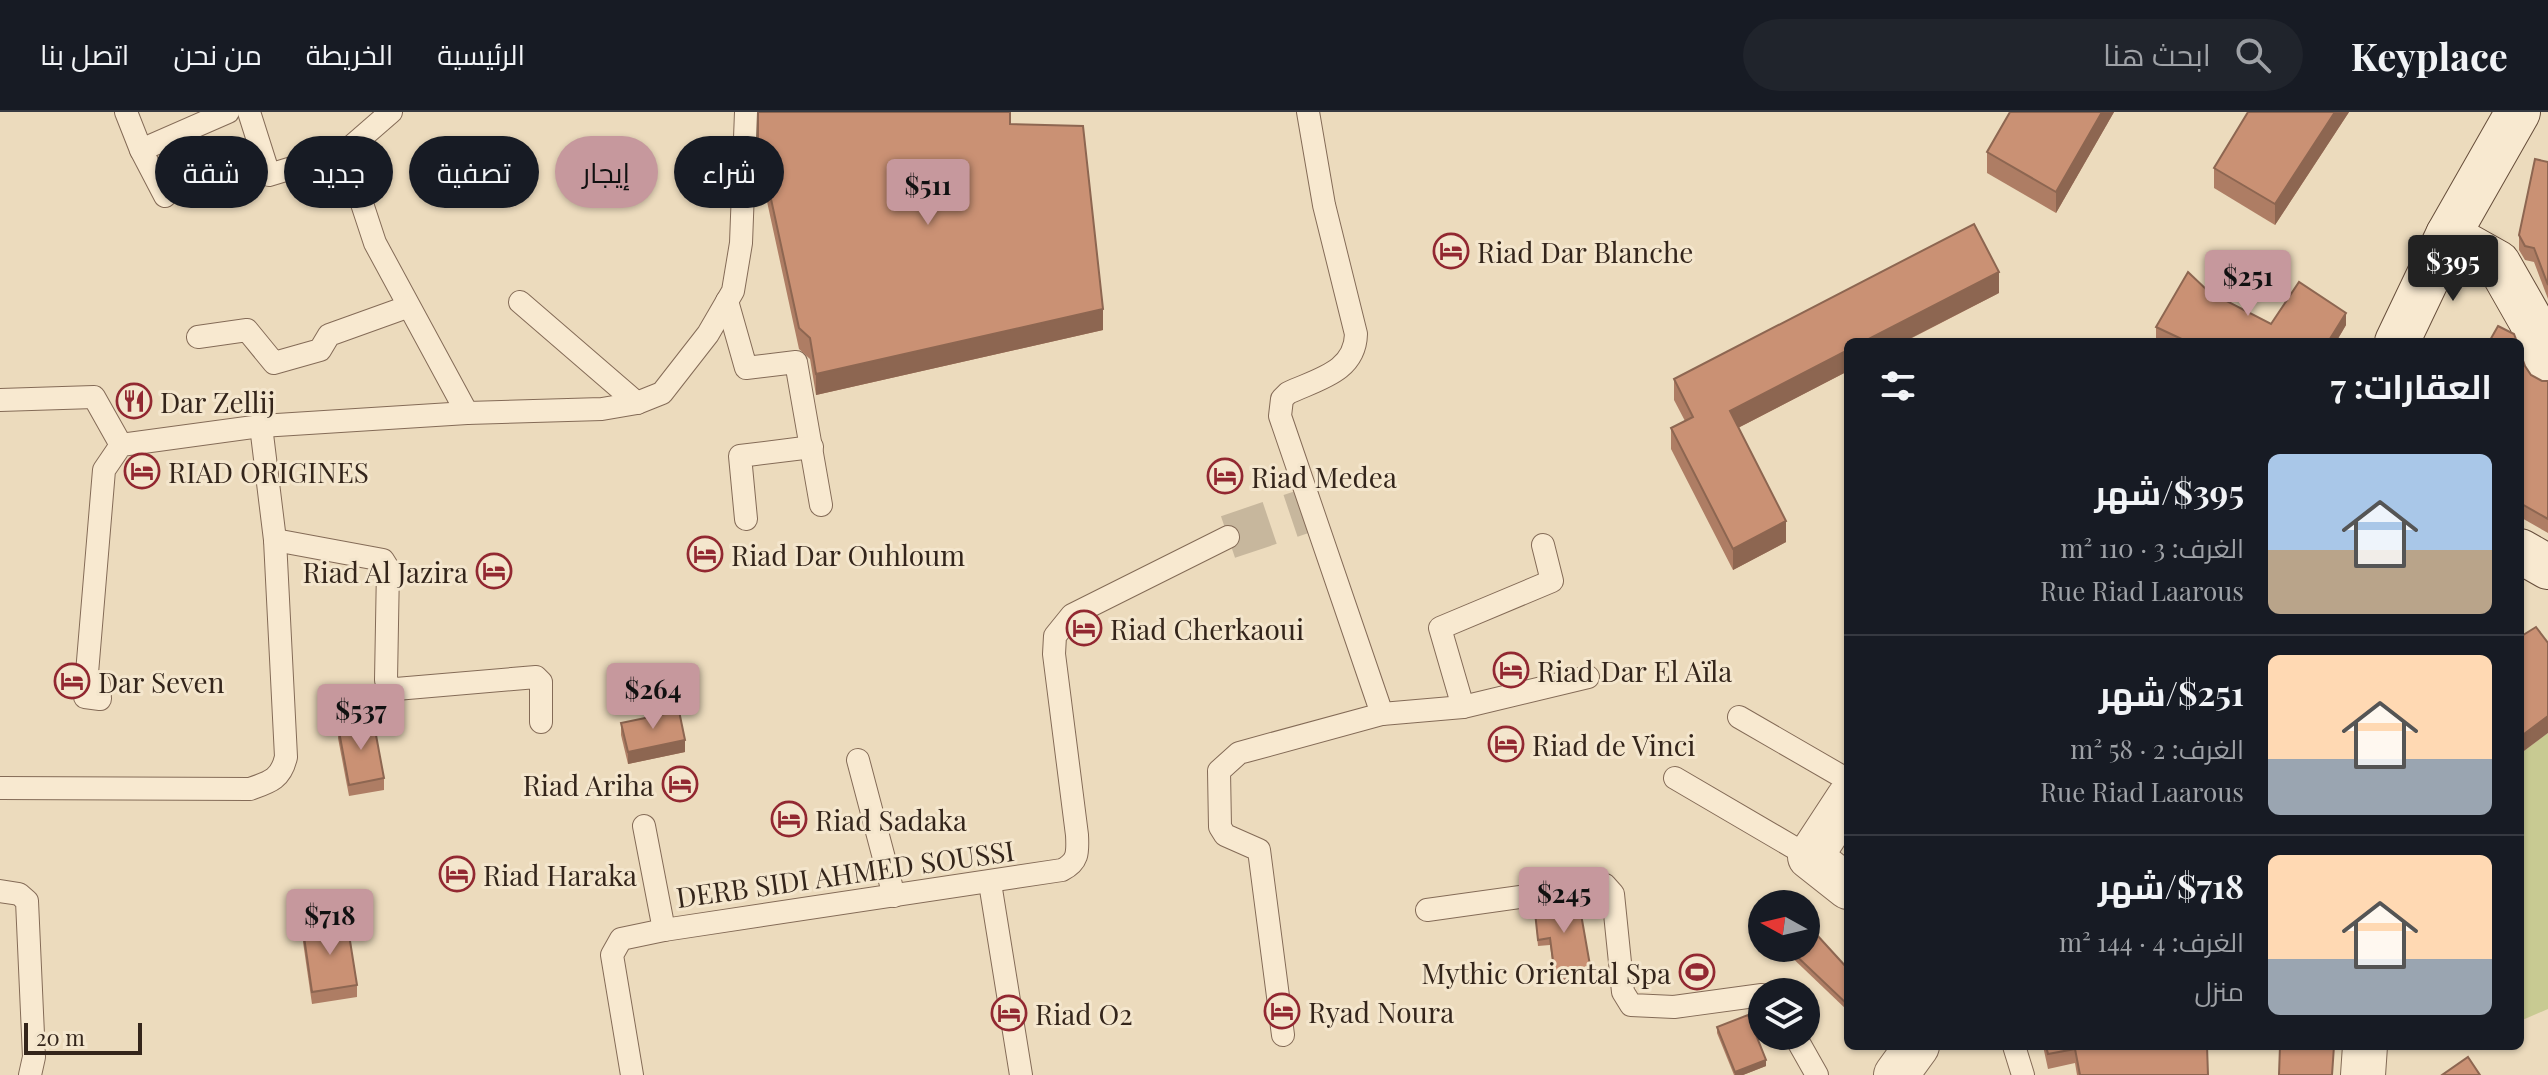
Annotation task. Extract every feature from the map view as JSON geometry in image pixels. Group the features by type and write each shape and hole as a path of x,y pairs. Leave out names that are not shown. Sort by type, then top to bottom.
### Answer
{"street":[{"path":"2399,338 2448,235 2518,112"},
{"path":"2448,235 2498,263 2531,321 2548,371"},
{"path":"2524,553 2548,567"},
{"path":"1844,805 1810,857 1844,884"},
{"path":"1896,1075 1914,1050"},
{"path":"2363,1075 2365,1050"}],"lane":[{"path":"126,112 155,177"},
{"path":"141,150 228,112"},
{"path":"249,112 269,175 284,170"},
{"path":"99,684 100,699 85,697 104,470 121,445 261,426 467,413 602,409 637,403 662,393 708,334 733,291 741,243 746,112"},
{"path":"1308,112 1324,205 1356,334 1356,347 1352,358 1344,366 1288,393 1282,399 1280,416 1382,714"},
{"path":"362,136 385,114"},
{"path":"363,208 375,243 407,307 467,413"},
{"path":"727,301 746,368 796,362 821,505"},
{"path":"520,302 637,403"},
{"path":"198,337 247,330 274,363 320,350 329,335 407,307"},
{"path":"0,400 94,397 121,445"},
{"path":"0,788 250,789 274,781 283,770 286,757 275,540 261,426"},
{"path":"746,519 740,456 812,447"},
{"name":"DERB SIDI AHMED SOUSSI","path":"632,1075 612,955 621,939 664,930 990,883 1062,870 1076,859 1077,835 1054,654 1055,636 1072,615 1228,537"},
{"path":"275,540 383,560 388,568 386,680 389,686 396,689 536,677 541,682 541,722"},
{"path":"1463,707 1440,628 1552,581 1543,545"},
{"path":"1283,1035 1259,850 1225,835 1220,827 1219,771 1239,753 1382,714 1463,707 1588,677"},
{"path":"1739,717 1844,778"},
{"path":"858,760 894,896"},
{"path":"1675,778 1810,857"},
{"path":"644,826 664,930"},
{"path":"990,883 1021,1075"},
{"path":"1427,910 1605,885 1613,894 1623,992 1631,1005 1674,1007 1748,997"},
{"path":"0,891 19,894 27,901 34,1057 30,1075"},
{"path":"1803,1050 1817,1075"},
{"path":"2015,1050 2023,1075"}],"green space":[{"path":"2548,733 2548,1009 2524,1019 2524,751"}],"building":[{"path":"758,112 1010,112 1010,124 1083,126 1103,309 816,374 810,338 799,328 773,208 784,208 784,136 758,136"},
{"path":"2010,112 2102,112 2056,192 1987,152"},
{"path":"2248,112 2335,112 2275,204 2214,168"},
{"path":"2535,159 2548,162 2548,285 2534,248 2525,246 2519,235"},
{"path":"1974,224 1999,272 1871,338 1844,338 1844,352 1730,411 1786,521 1733,549 1671,428 1693,417 1674,379"},
{"path":"2188,272 2209,292 2271,324 2299,282 2346,313 2330,338 2179,338 2156,327"},
{"path":"2498,326 2514,334 2516,338 2491,338"},
{"path":"2524,363 2531,375 2548,381 2548,519 2524,505"},
{"path":"2536,627 2548,643 2548,716 2524,734 2524,634"},
{"path":"679,711 685,740 628,752 621,723"},
{"path":"373,719 384,778 349,785 338,726"},
{"path":"1578,897 1591,971 1555,976 1550,938 1538,940 1534,903"},
{"path":"347,922 357,985 312,992 303,930"},
{"path":"1820,938 1844,965 1844,1001 1803,962 1820,962"},
{"path":"1748,1015 1748,1050 1762,1050 1766,1060 1735,1072 1717,1027"},
{"path":"2047,1050 2070,1050 2048,1054"},
{"path":"2075,1050 2207,1050 2208,1075 2080,1075"},
{"path":"2280,1050 2334,1050 2332,1075 2279,1075"},
{"path":"2468,1057 2480,1075 2442,1075"}],"tunnel":[{"path":"1228,537 1314,508"}],"place":[{"name":"Riad Dar Blanche","path":"1451,251"},
{"name":"Dar Zellij","path":"134,401"},
{"name":"RIAD ORIGINES","path":"142,471"},
{"name":"Riad Medea","path":"1225,476"},
{"name":"Riad Dar Ouhloum","path":"705,554"},
{"name":"Riad Al Jazira","path":"494,571"},
{"name":"Riad Cherkaoui","path":"1084,628"},
{"name":"Riad Dar El Aïla","path":"1511,670"},
{"name":"Dar Seven","path":"72,681"},
{"name":"Riad de Vinci","path":"1506,744"},
{"name":"Riad Ariha","path":"680,784"},
{"name":"Riad Sadaka","path":"789,819"},
{"name":"Riad Haraka","path":"457,874"},
{"name":"Mythic Oriental Spa","path":"1697,972"},
{"name":"Ryad Noura","path":"1282,1011"},
{"name":"Riad O2","path":"1009,1013"}]}
